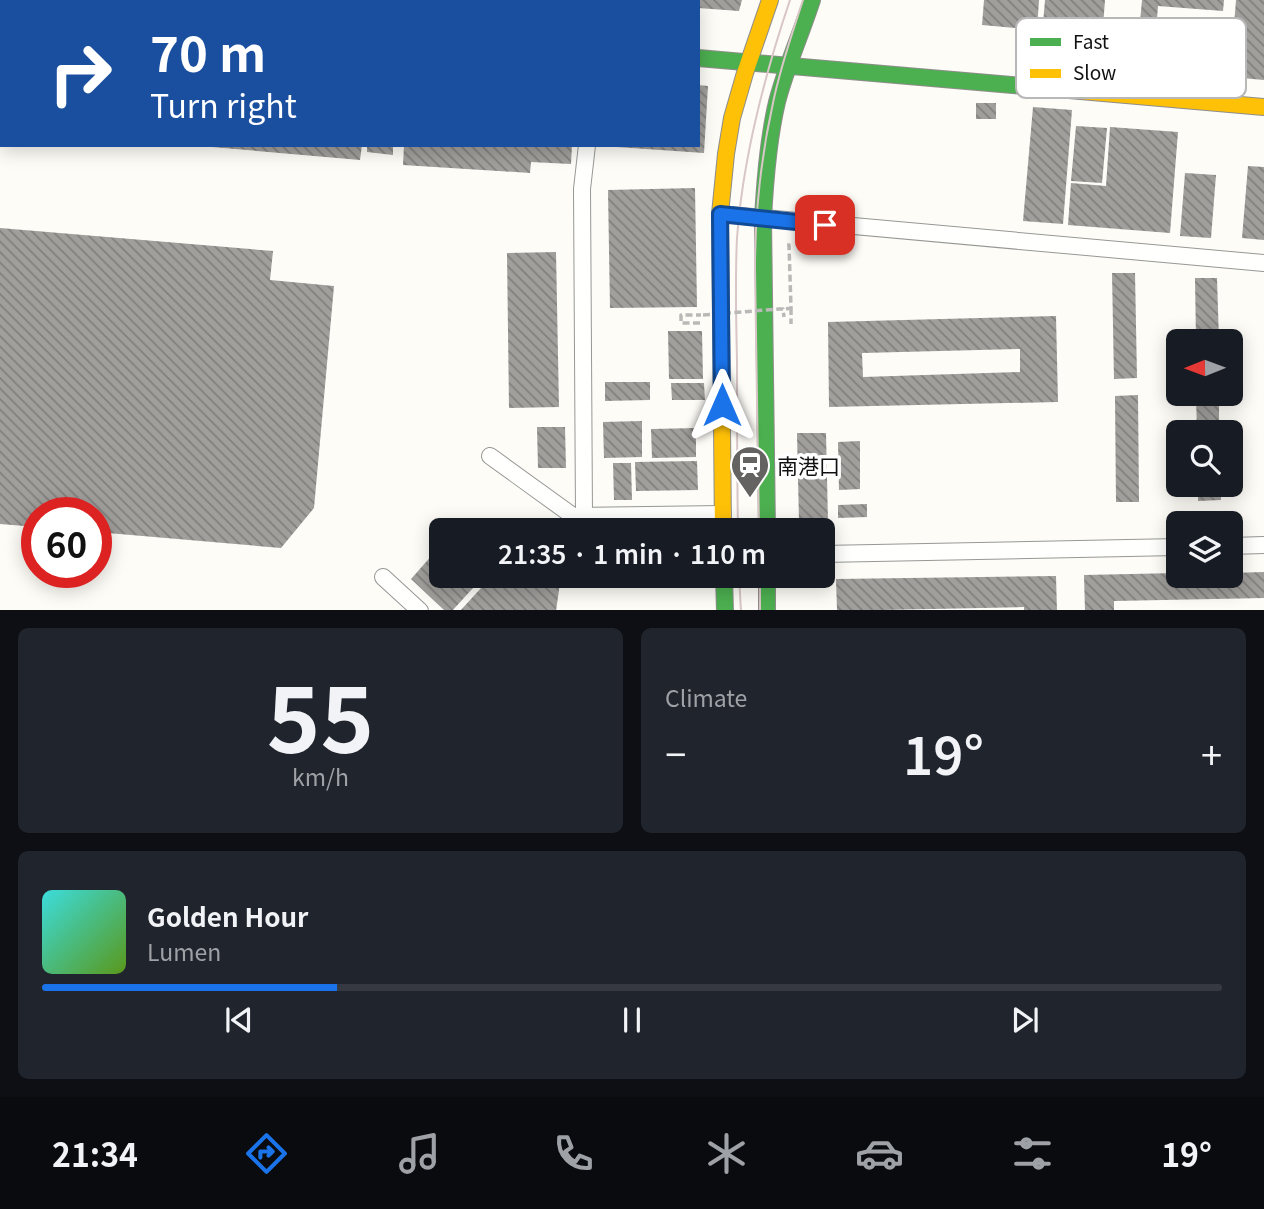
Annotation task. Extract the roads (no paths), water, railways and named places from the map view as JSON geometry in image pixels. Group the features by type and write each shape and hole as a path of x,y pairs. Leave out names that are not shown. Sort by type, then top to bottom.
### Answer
{"main road":[{"path":"723,518 720,214 726,149 733,115 770,0"},
{"path":"766,518 763,219 769,141 789,65 813,0"},
{"path":"700,58 1016,85"},
{"path":"1162,98 1264,107"},
{"path":"724,588 725,610"},
{"path":"767,588 768,610"}],"street":[{"path":"584,516 582,189 587,147"},
{"path":"720,214 1264,263"},
{"path":"490,456 573,516 630,518"},
{"path":"1243,546 1264,545"},
{"path":"835,554 1166,547"},
{"path":"383,577 419,610"}],"tram line":[{"path":"738,518 736,284 740,207 756,117 790,0"},
{"path":"759,518 755,268 758,205 765,144 776,90 803,0"},
{"path":"740,588 741,610"},
{"path":"760,588 760,610"}],"place":[{"name":"南港口","path":"750,499"}]}
